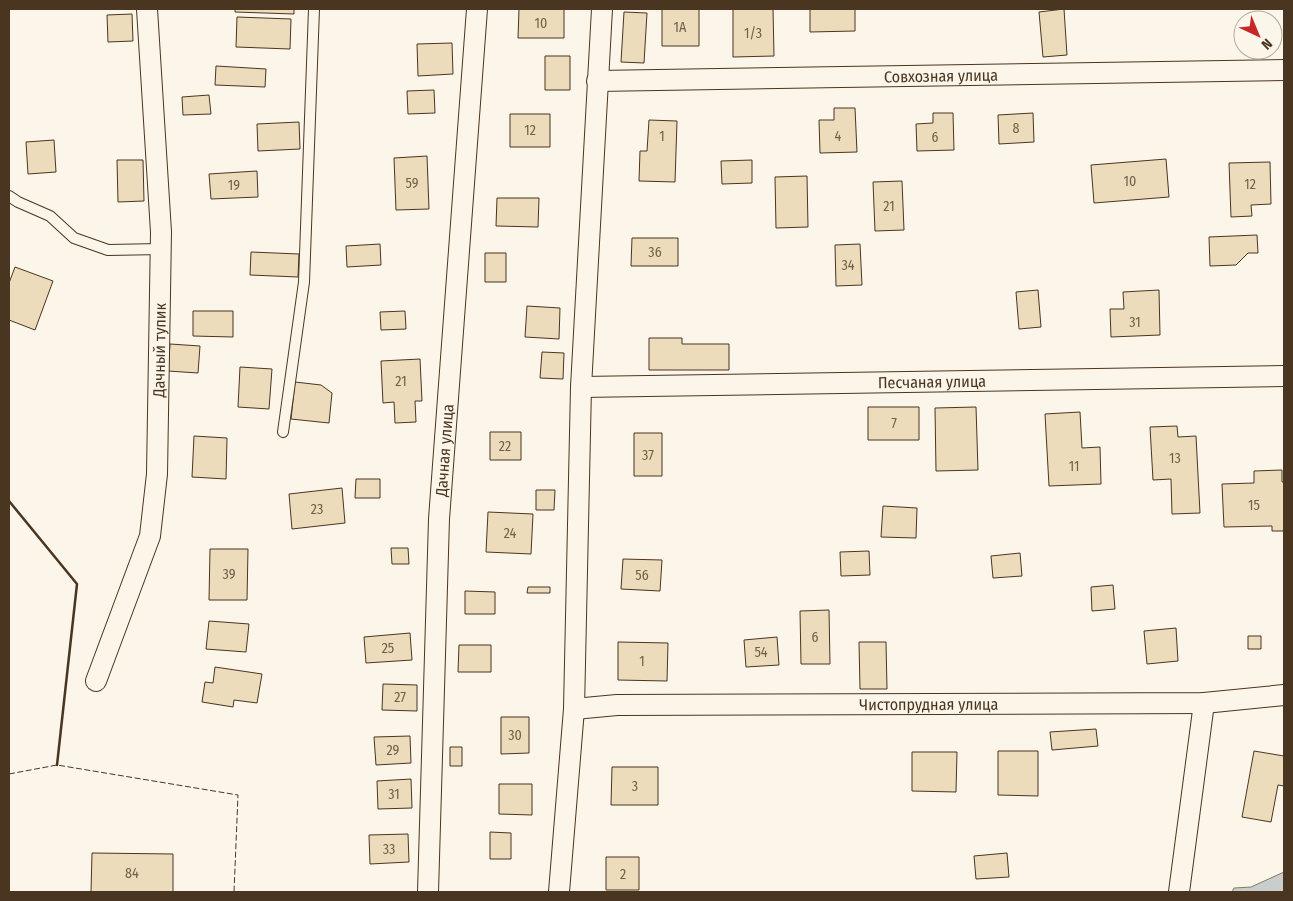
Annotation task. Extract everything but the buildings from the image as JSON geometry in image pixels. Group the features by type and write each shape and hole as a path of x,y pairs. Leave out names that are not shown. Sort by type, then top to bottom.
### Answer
{"street":[{"name":"Дачный тупик","path":"96,681 150,536 157,474 161,249 147,9"},
{"name":"Дачная улица","path":"428,892 439,520 477,9"},
{"path":"560,892 574,708 581,387 602,9"},
{"name":"Совхозная улица","path":"598,81 1284,70"},
{"name":"Песчаная улица","path":"581,387 1284,376"},
{"name":"Чистопрудная улица","path":"574,708 617,705 1204,703 1284,695"},
{"path":"1179,892 1204,703"}],"lane":[{"path":"283,432 304,282 314,9"},
{"path":"9,196 50,216 74,238 108,250 161,249"}],"shaded area":[{"path":"1284,872 1284,892 1232,892 1234,888 1251,887"}],"fence":[{"path":"9,774 57,765 238,795 234,892"}],"wall":[{"path":"9,501 77,584 57,765"}]}
